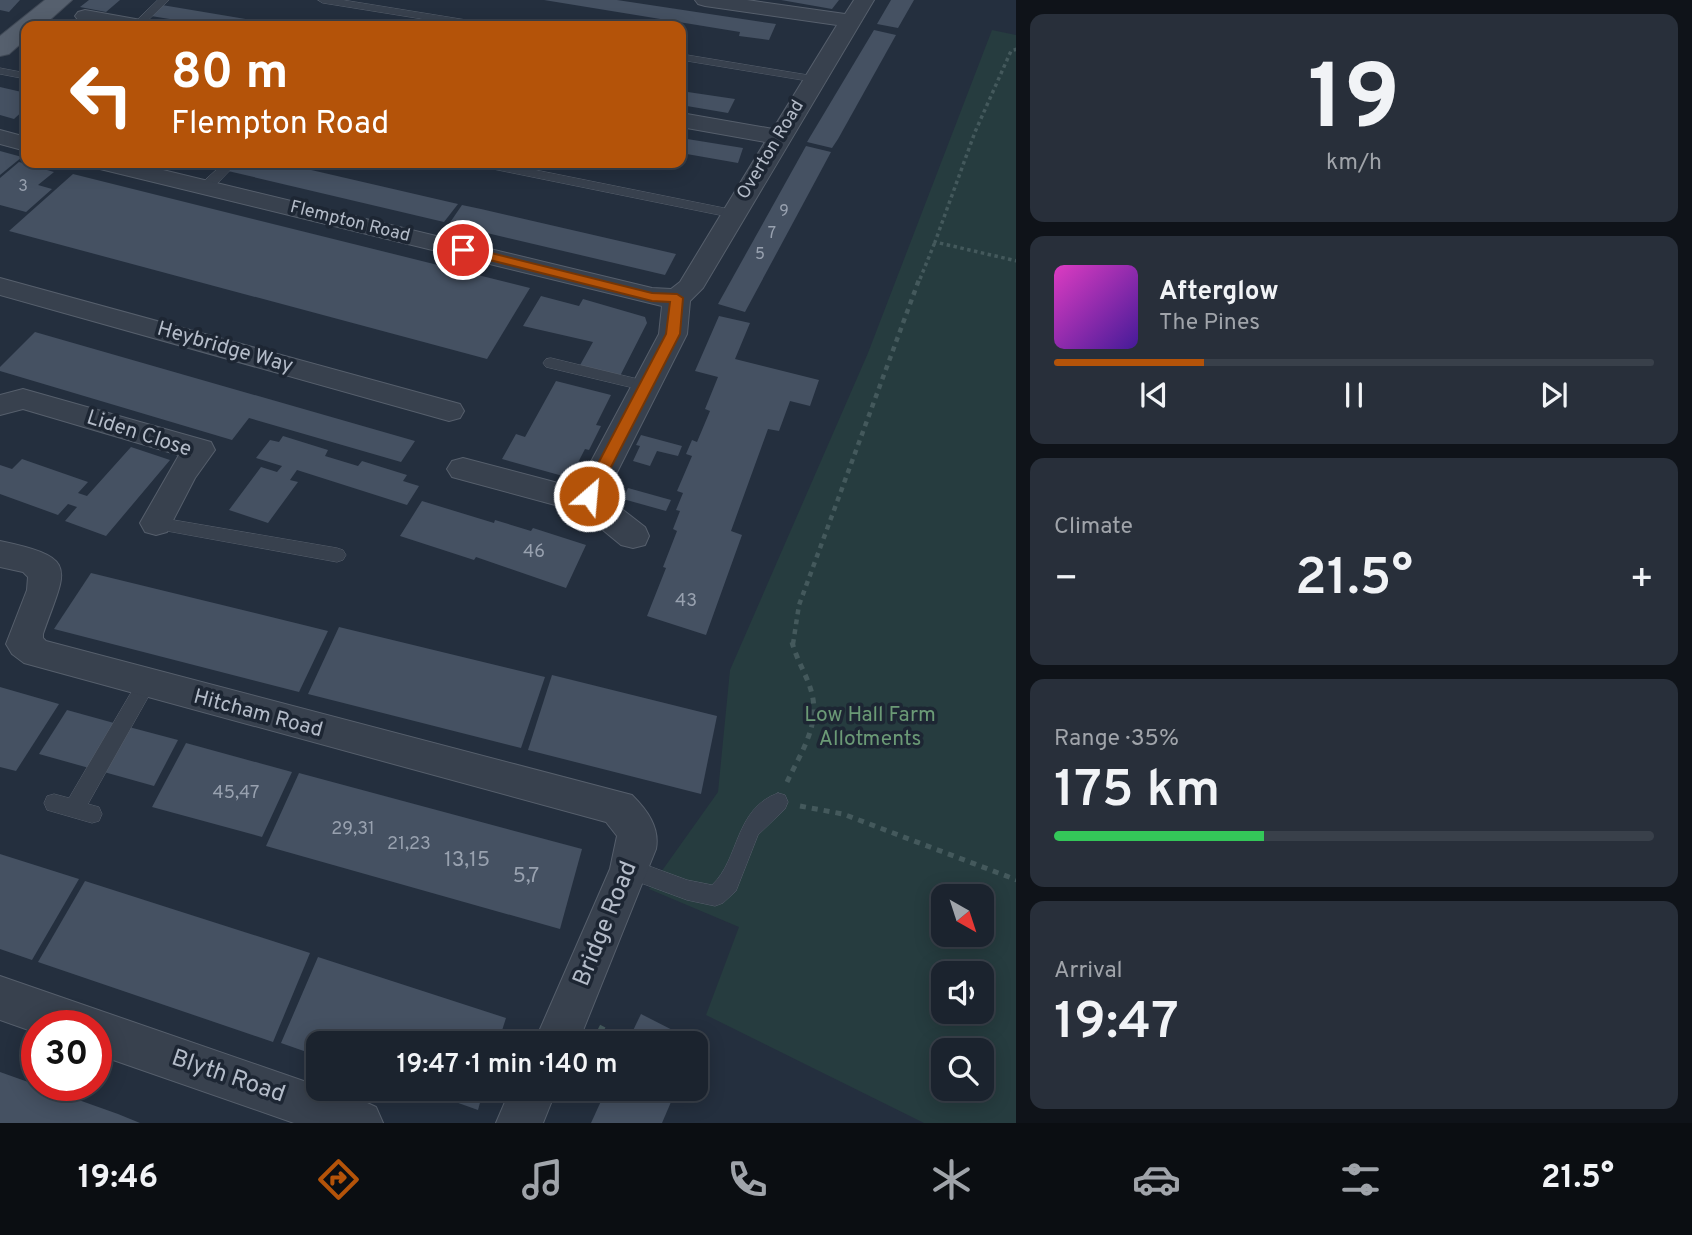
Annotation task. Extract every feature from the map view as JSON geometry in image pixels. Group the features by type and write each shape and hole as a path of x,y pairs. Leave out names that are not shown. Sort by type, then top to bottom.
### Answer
{"main road":[{"path":"36,21 60,0"},
{"path":"0,49 21,33"}],"street":[{"path":"705,0 850,21"},
{"name":"Overton Road","path":"677,298 690,288 864,0"},
{"path":"85,16 112,21"},
{"path":"686,121 779,137"},
{"path":"0,137 21,143"},
{"name":"Flempton Road","path":"126,168 652,297 677,298"},
{"name":"Heybridge Way","path":"0,286 449,411"},
{"path":"463,470 577,501 589,496 673,334 677,298"},
{"name":"Liden Close","path":"0,405 23,399 200,450 183,472 156,523"},
{"path":"589,496 594,507 633,536"},
{"name":"Hitcham Road","path":"0,554 33,561 45,572 47,585 31,615 24,643 36,653 146,685 618,808"},
{"name":"Bridge Road","path":"561,1031 639,842 634,824 618,808"},
{"path":"0,998 34,1010"},
{"name":"Blyth Road","path":"112,1038 360,1123"},
{"path":"519,1123 529,1101"}],"lane":[{"path":"143,21 164,0"},
{"path":"323,0 454,21"},
{"path":"686,58 814,79"},
{"path":"206,187 226,168"},
{"path":"508,168 734,214"},
{"path":"551,363 646,386"},
{"path":"156,523 337,555"},
{"path":"73,809 146,685"},
{"path":"630,869 687,890 715,896 728,884 750,829 778,802"}],"path":[{"path":"1016,49 1011,51 975,132 892,349 799,605 792,641 798,664 812,692 816,719 778,802 843,814 1016,880"},
{"path":"935,242 1016,261"}],"green space":[{"name":"Low Hall Farm Allotments","path":"992,30 1016,35 1016,1123 924,1123 706,1015 739,927 649,889 718,792 730,670 868,353"}],"building":[{"path":"0,0 20,0 9,12 0,10"},
{"path":"89,0 120,0 106,12 80,7"},
{"path":"544,0 617,0 776,24 769,40 739,36 740,32 686,23 686,21"},
{"path":"781,0 839,0 832,9"},
{"path":"891,0 914,0 898,28 877,24"},
{"path":"162,5 258,21 182,21 151,16"},
{"path":"874,30 896,35 838,139 832,148 807,142"},
{"path":"0,87 21,92 21,113 14,119 0,115"},
{"path":"686,92 735,99 728,113 686,106"},
{"path":"686,139 743,148 738,163 686,154"},
{"path":"806,146 831,152 745,312 718,304"},
{"path":"0,151 21,157 21,158 0,175"},
{"path":"19,162 21,168 40,168 54,172 38,185 52,189 26,212 0,205 0,178"},
{"path":"231,168 303,168 458,204 444,222 228,171"},
{"path":"73,174 530,288 487,359 9,231"},
{"path":"462,205 676,254 665,275 449,224"},
{"path":"541,296 579,306 583,299 645,317 647,323 619,378 579,367 593,342 523,326"},
{"path":"719,316 750,323 735,359 819,380 810,406 790,401 779,431 768,429 731,531 742,535 706,635 647,616 677,531 673,529 680,511 676,510 683,493 677,491 692,456 686,454 692,440 697,442 710,411 705,409 718,377 695,371"},
{"path":"35,332 415,441 401,462 249,418 232,440 0,371 0,367"},
{"path":"556,381 611,395 596,425 601,426 570,478 502,459 516,434 525,437"},
{"path":"641,435 682,446 678,456 657,451 650,466 633,461 640,446 636,445"},
{"path":"283,436 328,450 325,456 358,466 362,461 407,475 403,481 419,486 407,505 297,470 290,480 298,482 268,523 229,510 261,467 277,472 282,466 256,458 270,440 279,442"},
{"path":"131,447 170,460 106,536 65,521 77,507 68,504 58,515 0,494 0,465 12,469 22,459 88,482 78,493 87,496"},
{"path":"628,488 671,500 666,511 623,499"},
{"path":"422,501 494,523 495,520 531,531 533,528 586,545 566,588 476,557 474,560 400,536"},
{"path":"91,573 328,631 299,692 54,629"},
{"path":"339,627 545,677 521,748 308,694"},
{"path":"552,675 717,716 701,794 528,750"},
{"path":"0,687 59,704 16,771 0,767"},
{"path":"67,710 114,723 89,768 39,754"},
{"path":"129,727 178,740 154,786 104,772"},
{"path":"186,743 292,772 262,837 152,807"},
{"path":"299,773 582,849 560,929 266,846"},
{"path":"0,854 79,879 32,960 0,949"},
{"path":"85,881 310,953 273,1042 38,962"},
{"path":"318,957 506,1018 502,1031 306,1031 306,1052 281,1043"},
{"path":"641,1014 674,1031 633,1031"},
{"path":"0,1072 21,1079 21,1101 81,1101 140,1123 0,1123"},
{"path":"453,1101 480,1101 478,1110"},
{"path":"601,1101 671,1101 662,1123 591,1123"}],"route":[{"path":"463,250 652,297 677,298 673,334 589,496"}]}
